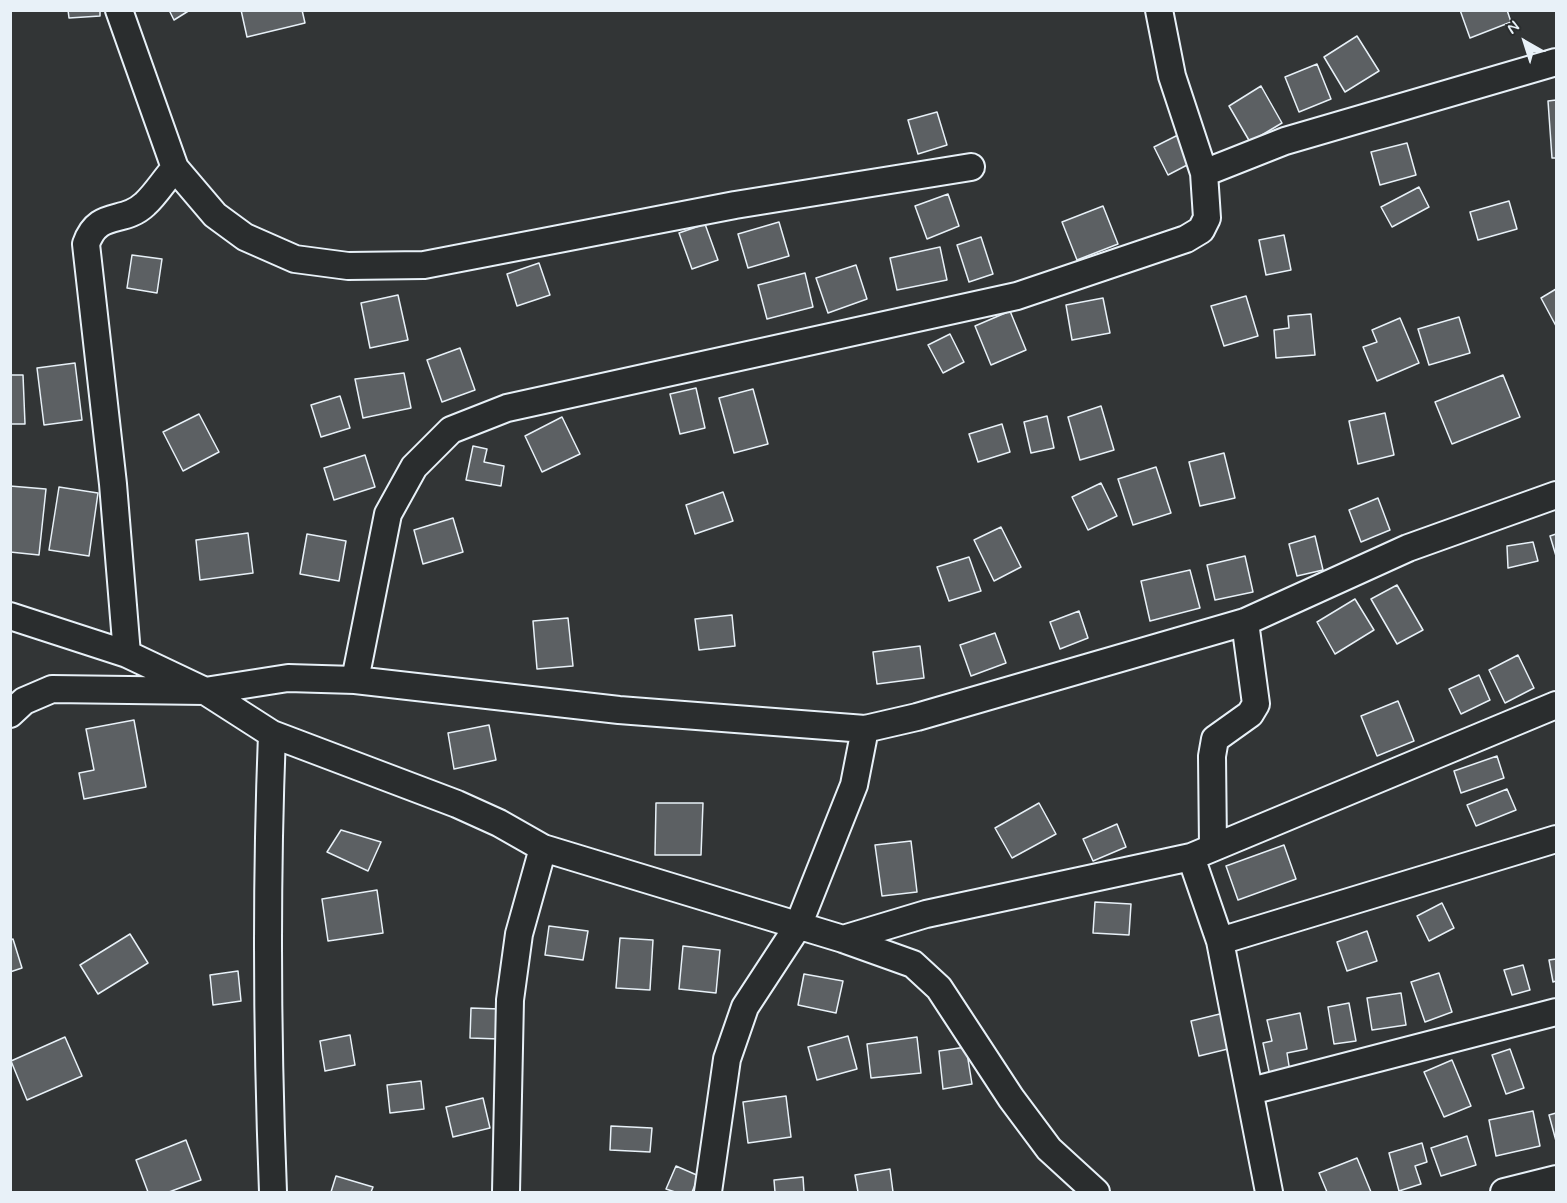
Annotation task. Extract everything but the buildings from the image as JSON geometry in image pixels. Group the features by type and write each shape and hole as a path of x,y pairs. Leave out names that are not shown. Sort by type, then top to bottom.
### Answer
{"street":[{"path":"119,10 175,168 215,215 246,237 295,259 348,266 424,265 735,205 970,167"},
{"path":"355,680 388,514 414,468 451,430 507,408 1017,296 1186,239 1201,230 1207,218 1204,173 1172,76 1159,10"},
{"path":"1204,173 1286,141 1494,78 1557,62"},
{"path":"127,654 113,484 86,244 91,230 100,222 126,215 144,205 175,168"},
{"path":"10,714 24,701 51,689 206,691 288,678 355,680 619,710 865,729 916,717 1245,622 1408,548 1557,495"},
{"path":"10,616 127,654 206,691 272,734 457,804 499,823 543,848 843,939 913,964 939,988 1011,1098 1049,1149 1096,1192"},
{"path":"1245,622 1256,704 1250,714 1228,727 1215,739 1202,852 1251,1091 1269,1192"},
{"path":"843,939 926,914 1202,852 1557,705"},
{"path":"708,1192 727,1059 745,1008 798,926 850,795 865,729"},
{"path":"272,734 267,887 267,1045 273,1192"},
{"path":"1220,941 1557,839"},
{"path":"506,1192 510,1000 519,934 543,848"},
{"path":"1251,1091 1557,1012"},
{"path":"1504,1192 1557,1179"}]}
